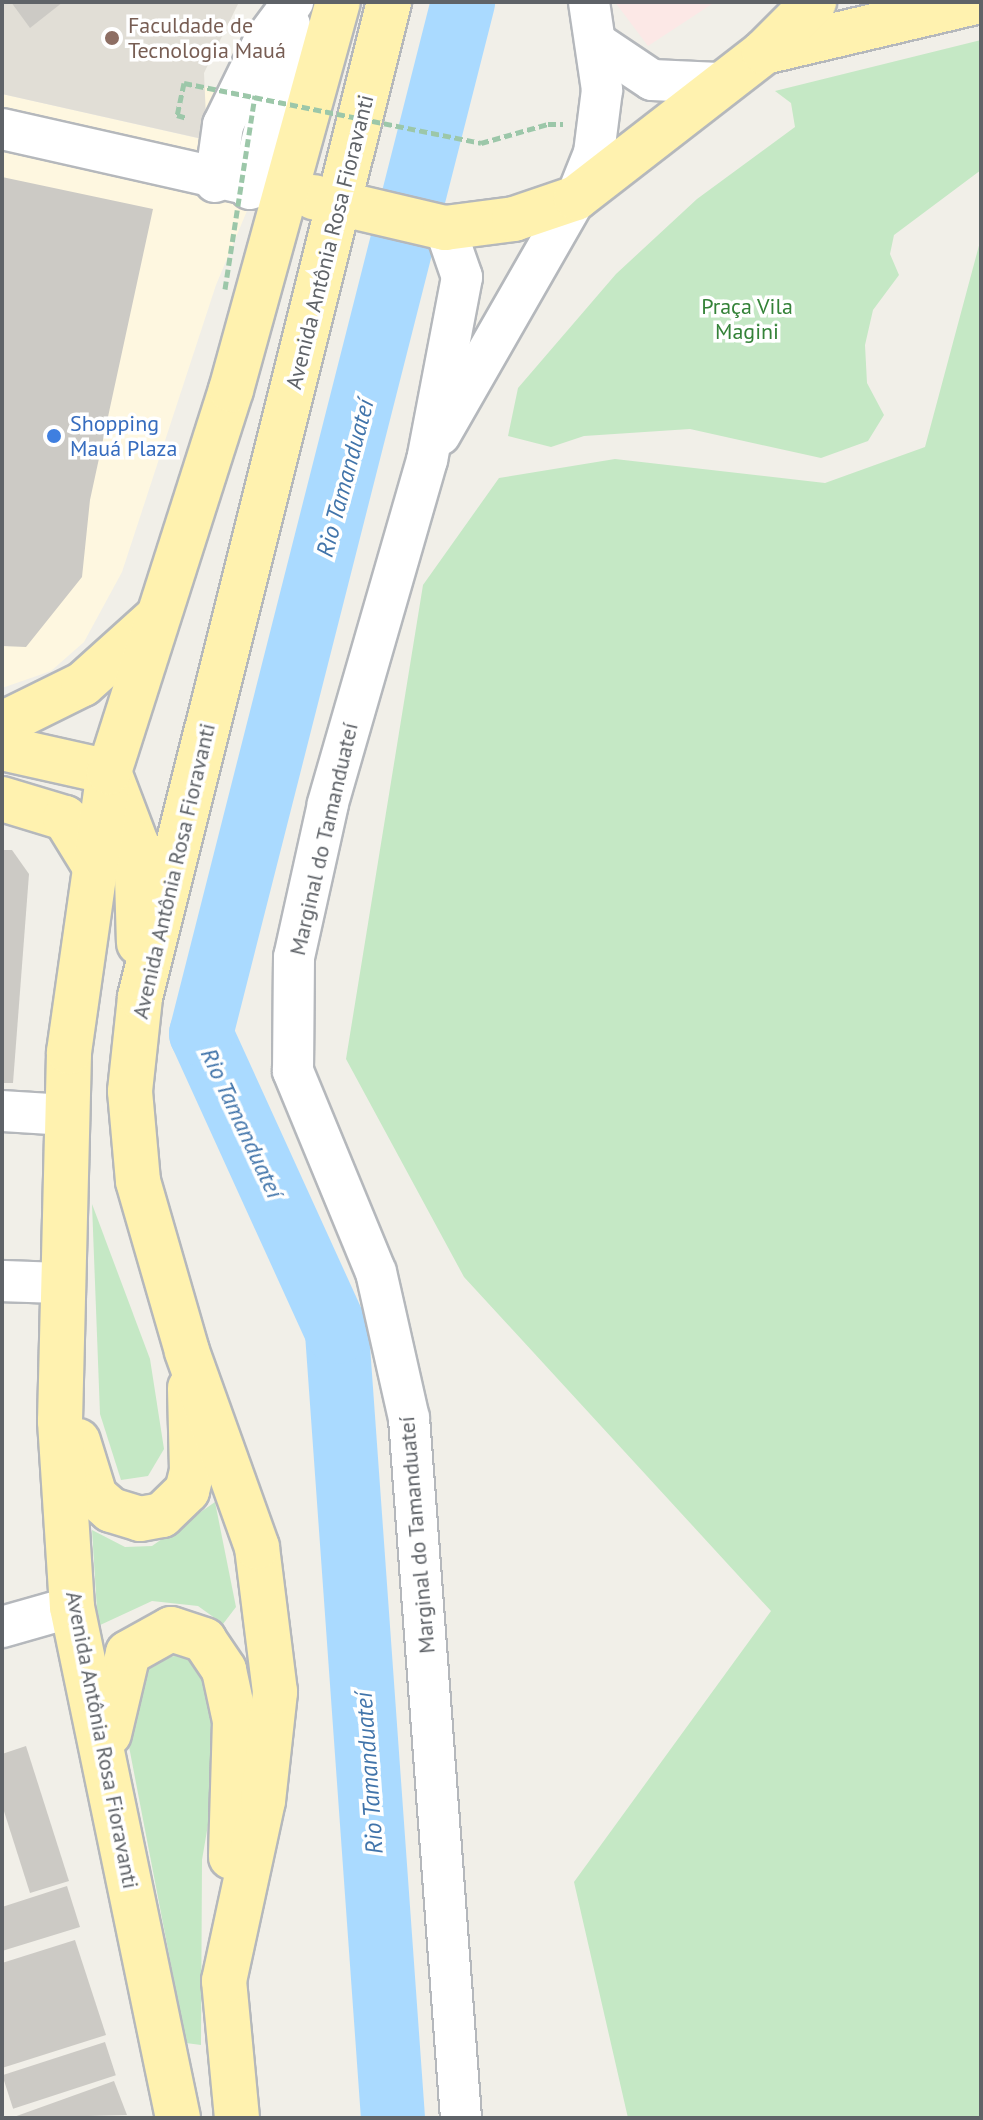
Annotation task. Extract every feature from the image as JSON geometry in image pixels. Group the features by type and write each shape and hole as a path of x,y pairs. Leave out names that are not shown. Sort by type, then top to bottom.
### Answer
{"main road":[{"name":"Avenida Antônia Rosa Fioravanti","path":"178,2118 72,1607 60,1352 67,1115 92,862 109,772 155,619 251,188 338,2"},
{"name":"Avenida Antônia Rosa Fioravanti","path":"237,2118 224,1981 229,1939 263,1801 275,1692 257,1547 187,1351 131,1135 140,997 347,206 389,2"},
{"path":"251,188 437,225 514,219 576,198 719,83 764,52 814,2"},
{"path":"764,52 975,2"},
{"path":"2,724 83,684 155,619"},
{"path":"2,748 109,772 136,843 140,997"},
{"path":"2,799 65,818 92,862"},
{"path":"60,1352 95,1496 140,1519 162,1515 187,1491 194,1440 187,1351"},
{"path":"106,1761 128,1653 171,1629 204,1640 224,1670 235,1721 229,1939"}],"street":[{"path":"251,188 223,125 264,41 294,2"},
{"name":"Marginal do Tamanduateí","path":"600,15 652,80 719,83"},
{"name":"Marginal do Tamanduateí","path":"427,460 576,198 602,112 600,15"},
{"path":"2,129 251,188"},
{"name":"Marginal do Tamanduateí","path":"437,225 462,277 427,460 328,804 294,957 293,1071 376,1272 409,1418 461,2118"},
{"path":"2,1111 67,1115"},
{"path":"2,1281 62,1283"},
{"path":"2,1627 72,1607"}],"path":[{"path":"184,83 481,143 548,124"},
{"path":"225,289 255,95"}],"shaded area":[{"name":"Faculdade de Tecnologia Mauá","path":"2,2 239,2 204,73 207,140 2,94"},
{"path":"615,2 715,2 648,46"},
{"path":"204,87 278,99 272,151 216,285 122,572 84,642 51,671 2,688 2,94 206,140"}],"green space":[{"name":"Praça Vila Magini","path":"981,40 981,170 894,235 890,254 899,275 873,310 865,345 867,383 884,415 868,441 821,458 690,429 584,436 551,447 508,436 518,388 616,274 697,199 795,127 791,103 775,91"},
{"path":"981,238 981,2118 628,2118 574,1882 771,1611 464,1277 346,1059 423,585 499,478 615,459 825,483 925,447"},
{"path":"92,1204 150,1359 164,1449 148,1476 121,1480 100,1414"},
{"path":"215,1502 236,1607 223,1624 198,1606 152,1601 98,1626 92,1530 125,1547 152,1546"},
{"path":"184,1654 215,1685 221,1748 202,1860 201,2045 186,2043 121,1705 147,1662"}],"building":[{"path":"11,2 63,2 30,28"},
{"name":"Shopping Mauá Plaza","path":"2,177 153,209 90,500 82,577 26,647 2,646"},
{"path":"2,850 12,850 29,874 13,1083 2,1083"},
{"path":"26,1746 69,1881 30,1893 2,1805 2,1754"},
{"path":"67,1886 80,1927 2,1951 2,1907"},
{"path":"75,1940 106,2035 2,2068 2,1963"},
{"path":"105,2042 116,2075 13,2109 2,2075"},
{"path":"114,2081 127,2115 11,2118"}],"waterway":[{"name":"Rio Tamanduateí","path":"393,2118 337,1332 201,1034 463,2"}],"place":[{"name":"Faculdade de Tecnologia Mauá","path":"112,38"},
{"name":"Shopping Mauá Plaza","path":"54,436"}]}
